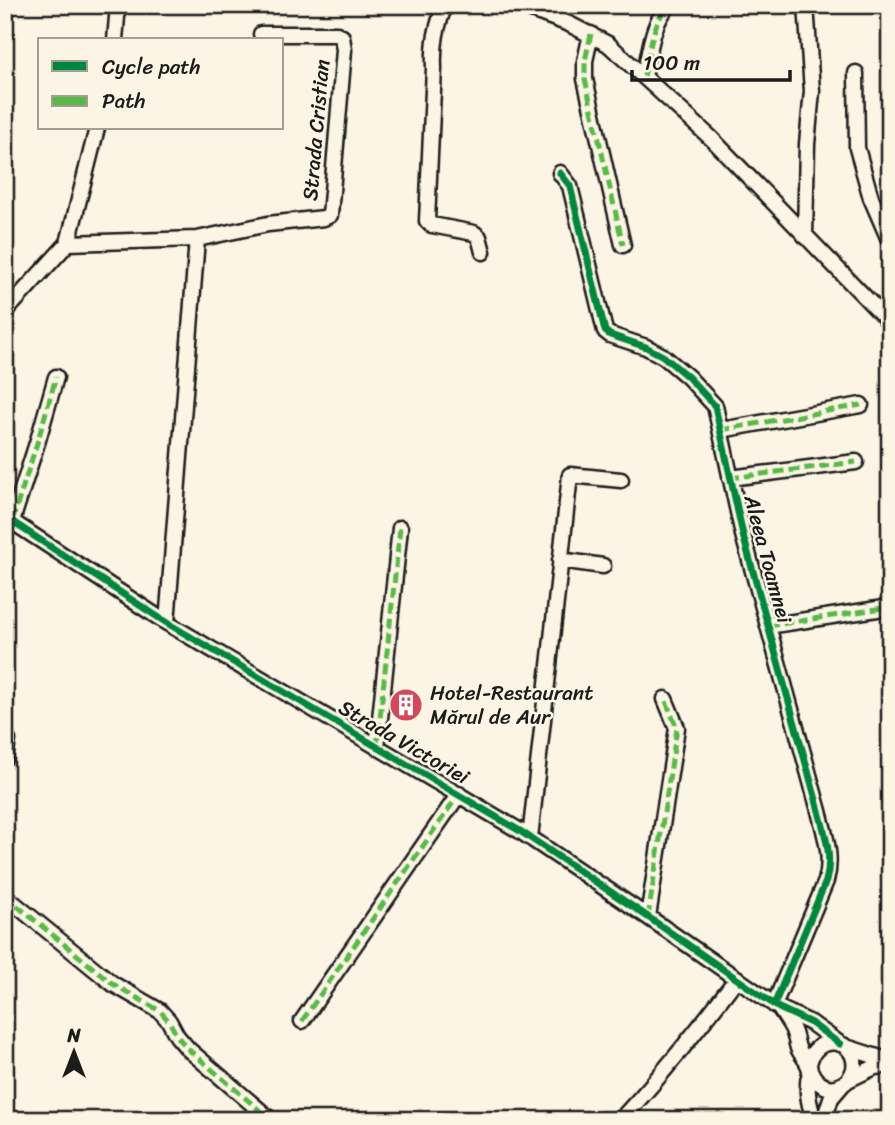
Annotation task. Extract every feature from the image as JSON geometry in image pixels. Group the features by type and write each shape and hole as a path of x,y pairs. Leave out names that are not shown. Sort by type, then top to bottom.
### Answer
{"street":[{"path":"116,38 118,5"},
{"path":"445,5 435,31 433,48 427,221 432,225 474,233 479,237 483,252"},
{"path":"517,5 533,8 608,44 712,139 890,323"},
{"path":"644,76 654,32 659,18 669,5"},
{"path":"805,236 804,203 812,91 806,5"},
{"name":"Strada Cristian","path":"68,243 197,239 268,224 324,218 330,215 344,50 342,37 337,34 261,34"},
{"path":"591,34 584,61 585,79 623,245"},
{"path":"856,73 857,148 871,198 890,242"},
{"path":"5,312 68,243 96,130"},
{"name":"Aleea Toamnei","path":"560,173 570,186 605,331 663,356 688,377 715,407 721,430 743,535 830,856 826,881 777,1007"},
{"path":"167,623 197,239"},
{"path":"8,519 38,440 56,377"},
{"path":"721,430 861,405"},
{"path":"730,478 856,462"},
{"path":"530,838 570,475 621,480"},
{"name":"Strada Victoriei","path":"8,519 167,623 530,838 777,1007"},
{"path":"377,747 400,528"},
{"path":"560,560 603,566"},
{"path":"768,626 890,607"},
{"path":"648,917 677,728 665,699"},
{"path":"5,758 8,740"},
{"path":"302,1021 459,794"},
{"path":"5,896 113,984 160,1011 188,1049 271,1120"},
{"path":"620,1120 696,1032 737,978"},
{"path":"777,1007 811,1023 843,1045 853,1059 852,1074 831,1098 824,1120"},
{"path":"777,1007 793,1030 814,1079 820,1084 835,1087 875,1067 890,1063"},
{"path":"814,1120 807,1080 813,1051 819,1045 833,1042 890,1063"}],"marked path":[{"path":"533,5 534,11"},
{"path":"644,76 655,29 669,5"},
{"path":"591,34 585,61 585,79 623,245"},
{"path":"12,521 56,377"},
{"path":"721,430 861,405"},
{"path":"730,478 856,462"},
{"path":"377,747 400,528"},
{"path":"768,626 890,607"},
{"path":"648,917 677,728 665,699"},
{"path":"5,758 8,740"},
{"path":"302,1021 459,794"},
{"path":"5,896 113,984 160,1011 188,1049 271,1120"}],"cycle path":[{"path":"560,173 570,186 605,331 663,356 688,377 715,406 743,535 826,837 826,881 774,1005"},
{"path":"5,517 167,623 520,831 779,1008 811,1023 840,1044"}],"place":[{"name":"Hotel-Restaurant Mărul de Aur","path":"406,705"}]}
